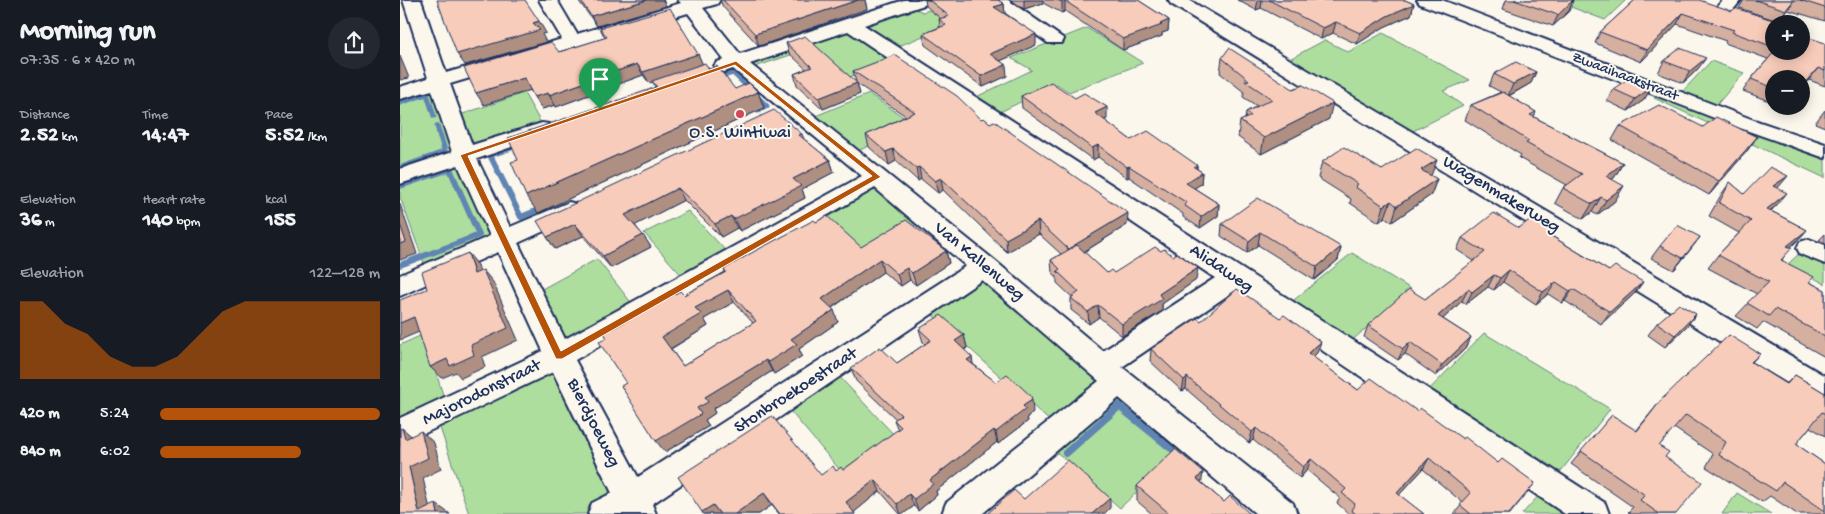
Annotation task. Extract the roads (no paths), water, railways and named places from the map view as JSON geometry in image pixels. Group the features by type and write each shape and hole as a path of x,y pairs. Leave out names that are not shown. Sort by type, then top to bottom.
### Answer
{"street":[{"name":"Bierdjoeweg","path":"412,0 464,155 559,356 636,506"},
{"path":"548,0 572,42"},
{"path":"996,0 1055,40"},
{"name":"Wagenmakerweg","path":"1177,0 1825,391"},
{"name":"Zwaaihaakstraat","path":"1426,0 1747,124 1825,151"},
{"path":"400,94 696,2"},
{"name":"Van Kallenweg","path":"696,2 736,62 985,266 1110,374 1281,514"},
{"path":"708,72 850,24 905,2"},
{"path":"1721,5 1740,16"},
{"name":"Alidaweg","path":"850,24 1593,514"},
{"path":"764,118 791,106"},
{"path":"400,177 558,123"},
{"name":"Majorodonstraat","path":"400,432 559,356 877,177"},
{"path":"400,286 584,203"},
{"name":"Stonbroekoestraat","path":"604,514 636,506 985,266"},
{"path":"958,514 1110,374 1234,278"}],"waterway":[{"path":"718,78 733,73 767,106 758,111"},
{"path":"400,103 427,94 434,116"},
{"path":"437,126 440,137"},
{"path":"400,168 445,152 440,135"},
{"path":"519,145 490,155 521,217 543,208"},
{"path":"400,186 450,169 479,235 400,265"},
{"path":"1066,453 1119,406 1171,448"}],"place":[{"name":"O.S. Wintiwai","path":"740,114"}]}
